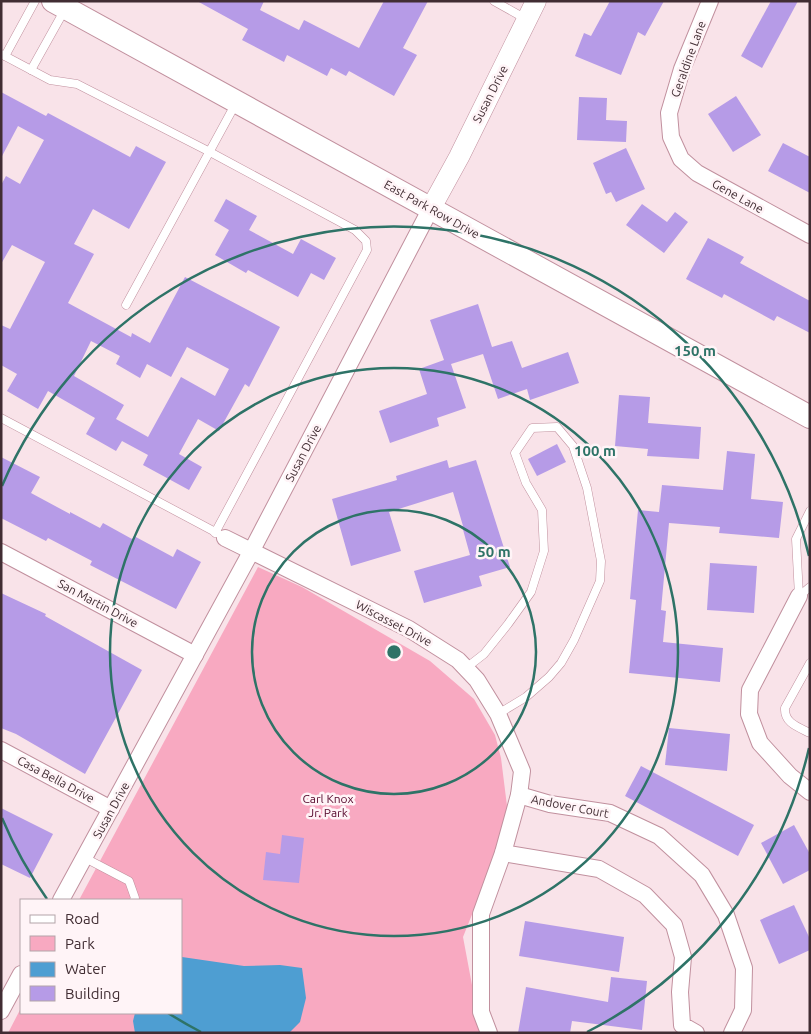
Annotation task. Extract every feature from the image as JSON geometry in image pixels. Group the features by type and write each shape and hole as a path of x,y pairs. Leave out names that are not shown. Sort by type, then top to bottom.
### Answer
{"main road":[{"name":"East Park Row Drive","path":"59,5 810,417"}],"street":[{"name":"Geraldine Lane","path":"676,147 671,137 669,113 682,69 710,1"},
{"name":"Susan Drive","path":"63,899 251,552 493,89 531,10"},
{"name":"Gene Lane","path":"676,147 681,158 697,173 810,235"},
{"name":"Wiscasset Drive","path":"220,535 251,552 409,628 458,660 477,680 498,714 522,771 519,795 503,853 481,914 481,1012 489,1033"},
{"name":"San Martin Drive","path":"1,552 195,655"},
{"path":"805,591 750,690 749,714 760,743 790,776 810,792"},
{"name":"Casa Bella Drive","path":"1,750 111,809"},
{"name":"Andover Court","path":"519,795 550,804 610,813 659,836 702,875 726,915 744,968 743,1010 732,1033"},
{"path":"503,853 600,869 645,895 674,924 683,957 680,992 682,1025 696,1033"},
{"path":"1,1011 6,989 20,975"}],"lane":[{"path":"35,1 3,55 50,80 77,84 210,152 355,230 366,241 367,250 220,535"},
{"path":"494,1 531,10"},
{"path":"31,70 59,5"},
{"path":"126,304 238,102"},
{"name":"Wiscasset Drive","path":"1,418 220,535"},
{"path":"466,668 484,654 531,592 544,551 542,510 526,483 515,453 532,428 557,427 573,446 587,488 601,561 600,581 574,640 561,663 549,677 526,697 498,714"},
{"path":"805,591 796,539 810,511"},
{"path":"810,663 785,708 784,714 787,720 810,733"},
{"path":"85,858 129,881 134,899"}],"green space":[{"name":"Carl Knox Jr. Park","path":"258,567 302,587 430,661 474,699 495,735 501,758 509,822 463,937 481,1033 8,1033 20,1010 20,1014 182,1014 182,899 80,899"}],"water":[{"path":"182,957 244,966 280,965 302,968 306,998 300,1022 289,1033 135,1033 133,1021 135,1014 182,1014"}],"building":[{"path":"197,1 264,1 260,10 299,30 304,20 359,48 384,1 428,1 403,48 417,55 394,96 349,71 346,76 331,68 327,76 287,55 284,62 242,40 248,29"},
{"path":"610,1 664,1 645,36 638,32 621,75 575,56 584,33 591,36"},
{"path":"771,1 798,1 762,68 741,56"},
{"path":"1,92 46,116 48,113 130,157 136,146 166,162 129,229 93,209 74,244 94,254 68,303 131,337 132,333 150,343 185,277 280,327 249,387 245,384 219,431 198,419 179,454 202,467 189,490 143,465 148,455 122,441 116,451 86,434 95,418 48,391 38,409 7,391 17,374 1,365 1,325 10,329 45,262 12,245 1,264 1,185 6,176 20,184 44,140 18,126 1,158","holes":["91,341 120,356 116,364 140,378 147,364 171,377 187,347 229,369 215,396 181,377 148,437 116,419 124,405 74,376"]},
{"path":"736,96 761,135 733,152 708,114"},
{"path":"579,97 607,98 606,120 627,121 626,142 577,140"},
{"path":"783,143 810,157 810,193 768,171"},
{"path":"626,148 645,189 616,202 611,192 606,194 593,163"},
{"path":"226,199 257,216 249,230 293,254 301,239 336,258 324,280 311,273 298,297 248,270 246,273 215,255 229,230 214,221"},
{"path":"642,204 667,222 675,212 688,222 664,253 626,225"},
{"path":"708,238 744,257 740,263 810,301 810,333 777,316 774,321 724,294 722,298 686,279"},
{"path":"478,304 492,347 512,341 522,368 568,352 579,383 530,400 527,389 498,399 483,354 451,364 466,408 437,418 439,426 390,443 379,411 427,394 419,369 444,360 430,320"},
{"path":"619,395 650,397 648,423 701,427 699,459 647,456 648,449 615,446"},
{"path":"557,444 566,462 537,476 528,459"},
{"path":"727,451 755,454 751,499 783,502 779,538 719,533 720,527 669,523 661,610 666,611 663,642 723,648 720,682 629,673 636,600 630,599 638,510 659,512 662,485 723,490"},
{"path":"1,457 40,477 31,493 70,514 70,512 100,528 103,523 132,539 134,536 173,557 177,549 201,562 176,609 90,565 92,561 48,538 46,541 1,518"},
{"path":"447,460 449,468 476,460 510,567 479,576 482,586 424,603 414,571 470,555 453,492 389,512 401,551 351,566 332,499 397,480 396,476"},
{"path":"710,563 757,566 754,613 707,610"},
{"path":"1,593 46,614 45,616 142,670 85,774 16,734 1,728"},
{"path":"669,728 730,734 727,771 665,765"},
{"path":"641,766 754,825 738,856 625,796"},
{"path":"1,808 53,834 30,878 1,864"},
{"path":"794,825 810,854 810,870 783,884 761,843"},
{"path":"282,835 304,838 299,883 263,880 266,852 280,854"},
{"path":"794,905 810,939 810,950 779,964 760,920"},
{"path":"525,921 624,937 619,972 519,956"},
{"path":"611,977 647,981 642,1030 572,1021 570,1033 518,1033 526,987 608,1002"}]}
